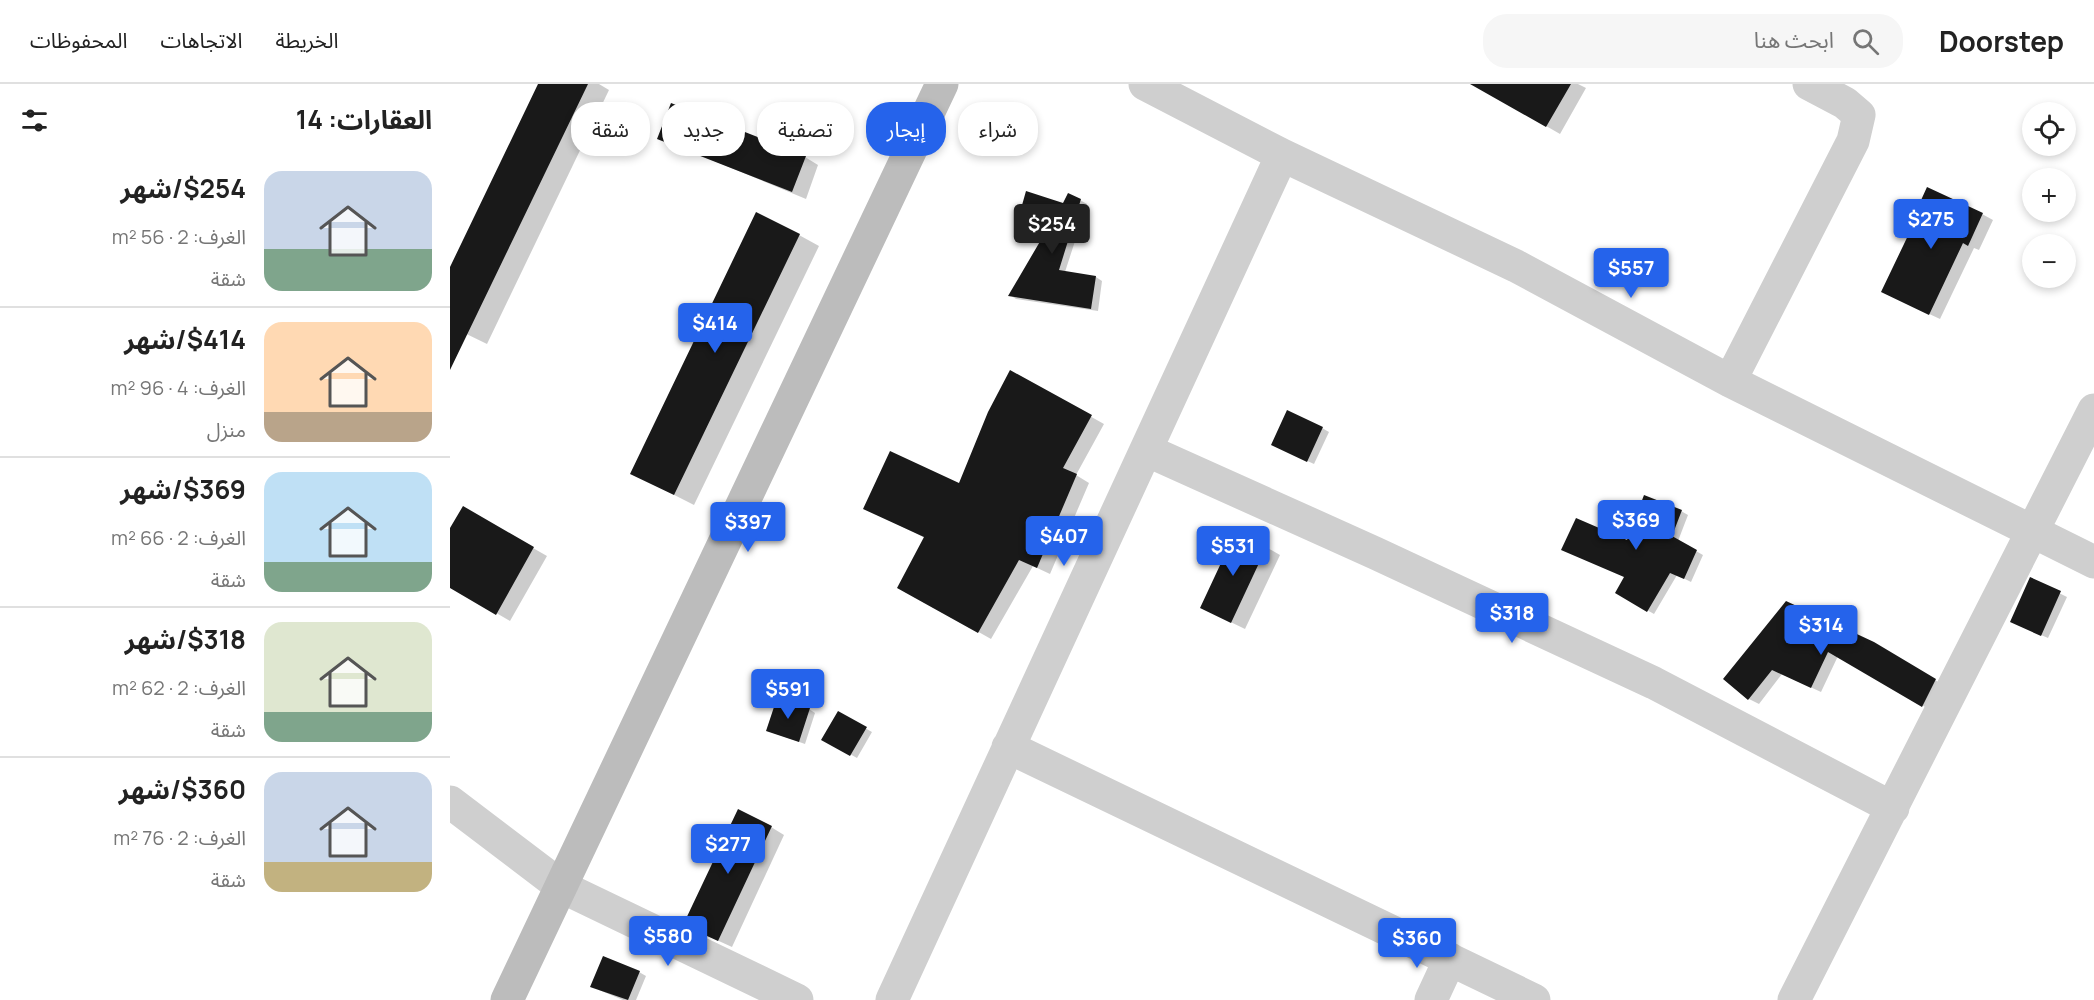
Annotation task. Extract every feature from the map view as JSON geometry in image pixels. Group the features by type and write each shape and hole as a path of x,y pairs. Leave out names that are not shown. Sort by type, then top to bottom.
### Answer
{"street":[{"path":"507,1000 942,84"},
{"path":"1145,84 1282,155 1516,266 1730,381 2094,562"},
{"path":"1730,381 1853,141 1859,115 1845,103 1809,84"},
{"path":"892,1000 1282,155"},
{"path":"1794,1000 2094,410"},
{"path":"1146,450 1654,683 1893,808"},
{"path":"1008,747 1534,1000"},
{"path":"450,802 562,887 797,1000"},
{"path":"1431,1000 1450,959"}],"building":[{"path":"538,84 588,84 579,102 571,102 571,119 450,370 450,267"},
{"path":"1470,84 1571,84 1546,127"},
{"path":"662,126 662,141 657,139"},
{"path":"745,132 757,137 757,156 806,156 792,192 700,156 745,156"},
{"path":"1927,187 1983,213 1968,246 1963,243 1929,315 1881,292 1915,221 1912,220"},
{"path":"1026,191 1063,203 1068,193 1081,199 1059,270 1096,276 1091,309 1008,296 1045,233 1017,223"},
{"path":"756,212 800,234 674,495 630,474"},
{"path":"1010,370 1092,415 1063,468 1077,474 1037,568 1019,560 978,633 897,588 924,537 863,509 890,451 959,483 988,412"},
{"path":"1287,410 1323,427 1307,462 1271,445"},
{"path":"1644,495 1682,510 1672,536 1697,550 1684,579 1670,573 1647,612 1615,593 1624,577 1561,550 1576,518 1627,540"},
{"path":"463,506 534,547 496,615 450,588 450,528"},
{"path":"1236,531 1267,546 1231,623 1200,608"},
{"path":"2030,577 2061,591 2041,636 2010,622"},
{"path":"1786,601 1874,642 1936,679 1922,707 1828,652 1811,688 1772,670 1748,700 1723,679"},
{"path":"777,698 810,708 799,742 766,731"},
{"path":"838,711 867,727 850,756 821,740"},
{"path":"738,809 772,826 718,941 683,925"},
{"path":"603,956 640,971 628,1000 590,987"}]}
